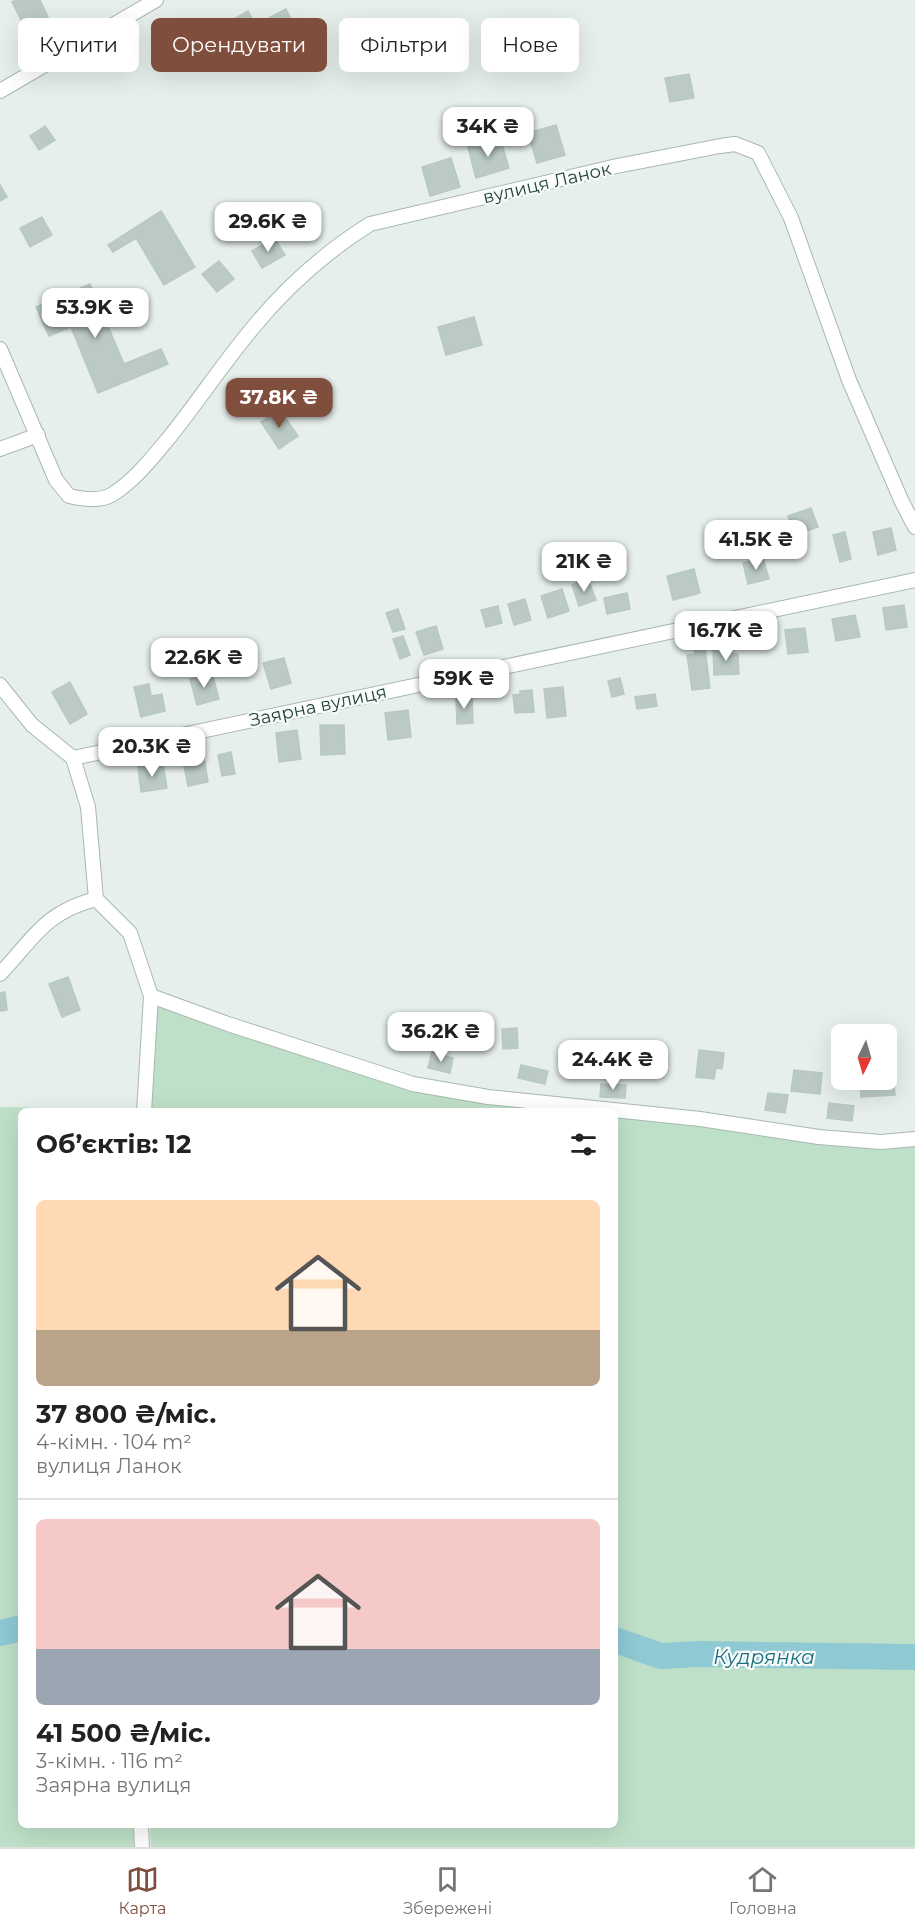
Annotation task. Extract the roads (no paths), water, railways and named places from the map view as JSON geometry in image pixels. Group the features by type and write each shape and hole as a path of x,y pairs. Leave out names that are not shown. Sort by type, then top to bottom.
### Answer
{"street":[{"path":"0,91 156,0"},
{"name":"вулиця Ланок","path":"38,435 56,480 69,496 89,501 112,495 147,465 205,393 250,331 292,283 339,244 370,224 618,166 735,144 758,153 791,218 849,380 915,527"},
{"path":"0,349 38,435 0,449"},
{"name":"Заярна вулиця","path":"73,758 915,580"},
{"path":"0,685 32,725 73,758 88,807 96,899 130,933 151,996 144,1108"},
{"path":"0,974 47,920 71,905 96,899"},
{"path":"151,996 228,1024 413,1084 488,1097 594,1108"},
{"path":"618,1110 700,1119 819,1137 881,1142 915,1138"},
{"path":"141,1828 142,1847"}],"waterway":[{"name":"Кудрянка","path":"0,1633 18,1629"},
{"name":"Кудрянка","path":"618,1641 661,1656 698,1654 915,1657"}]}
